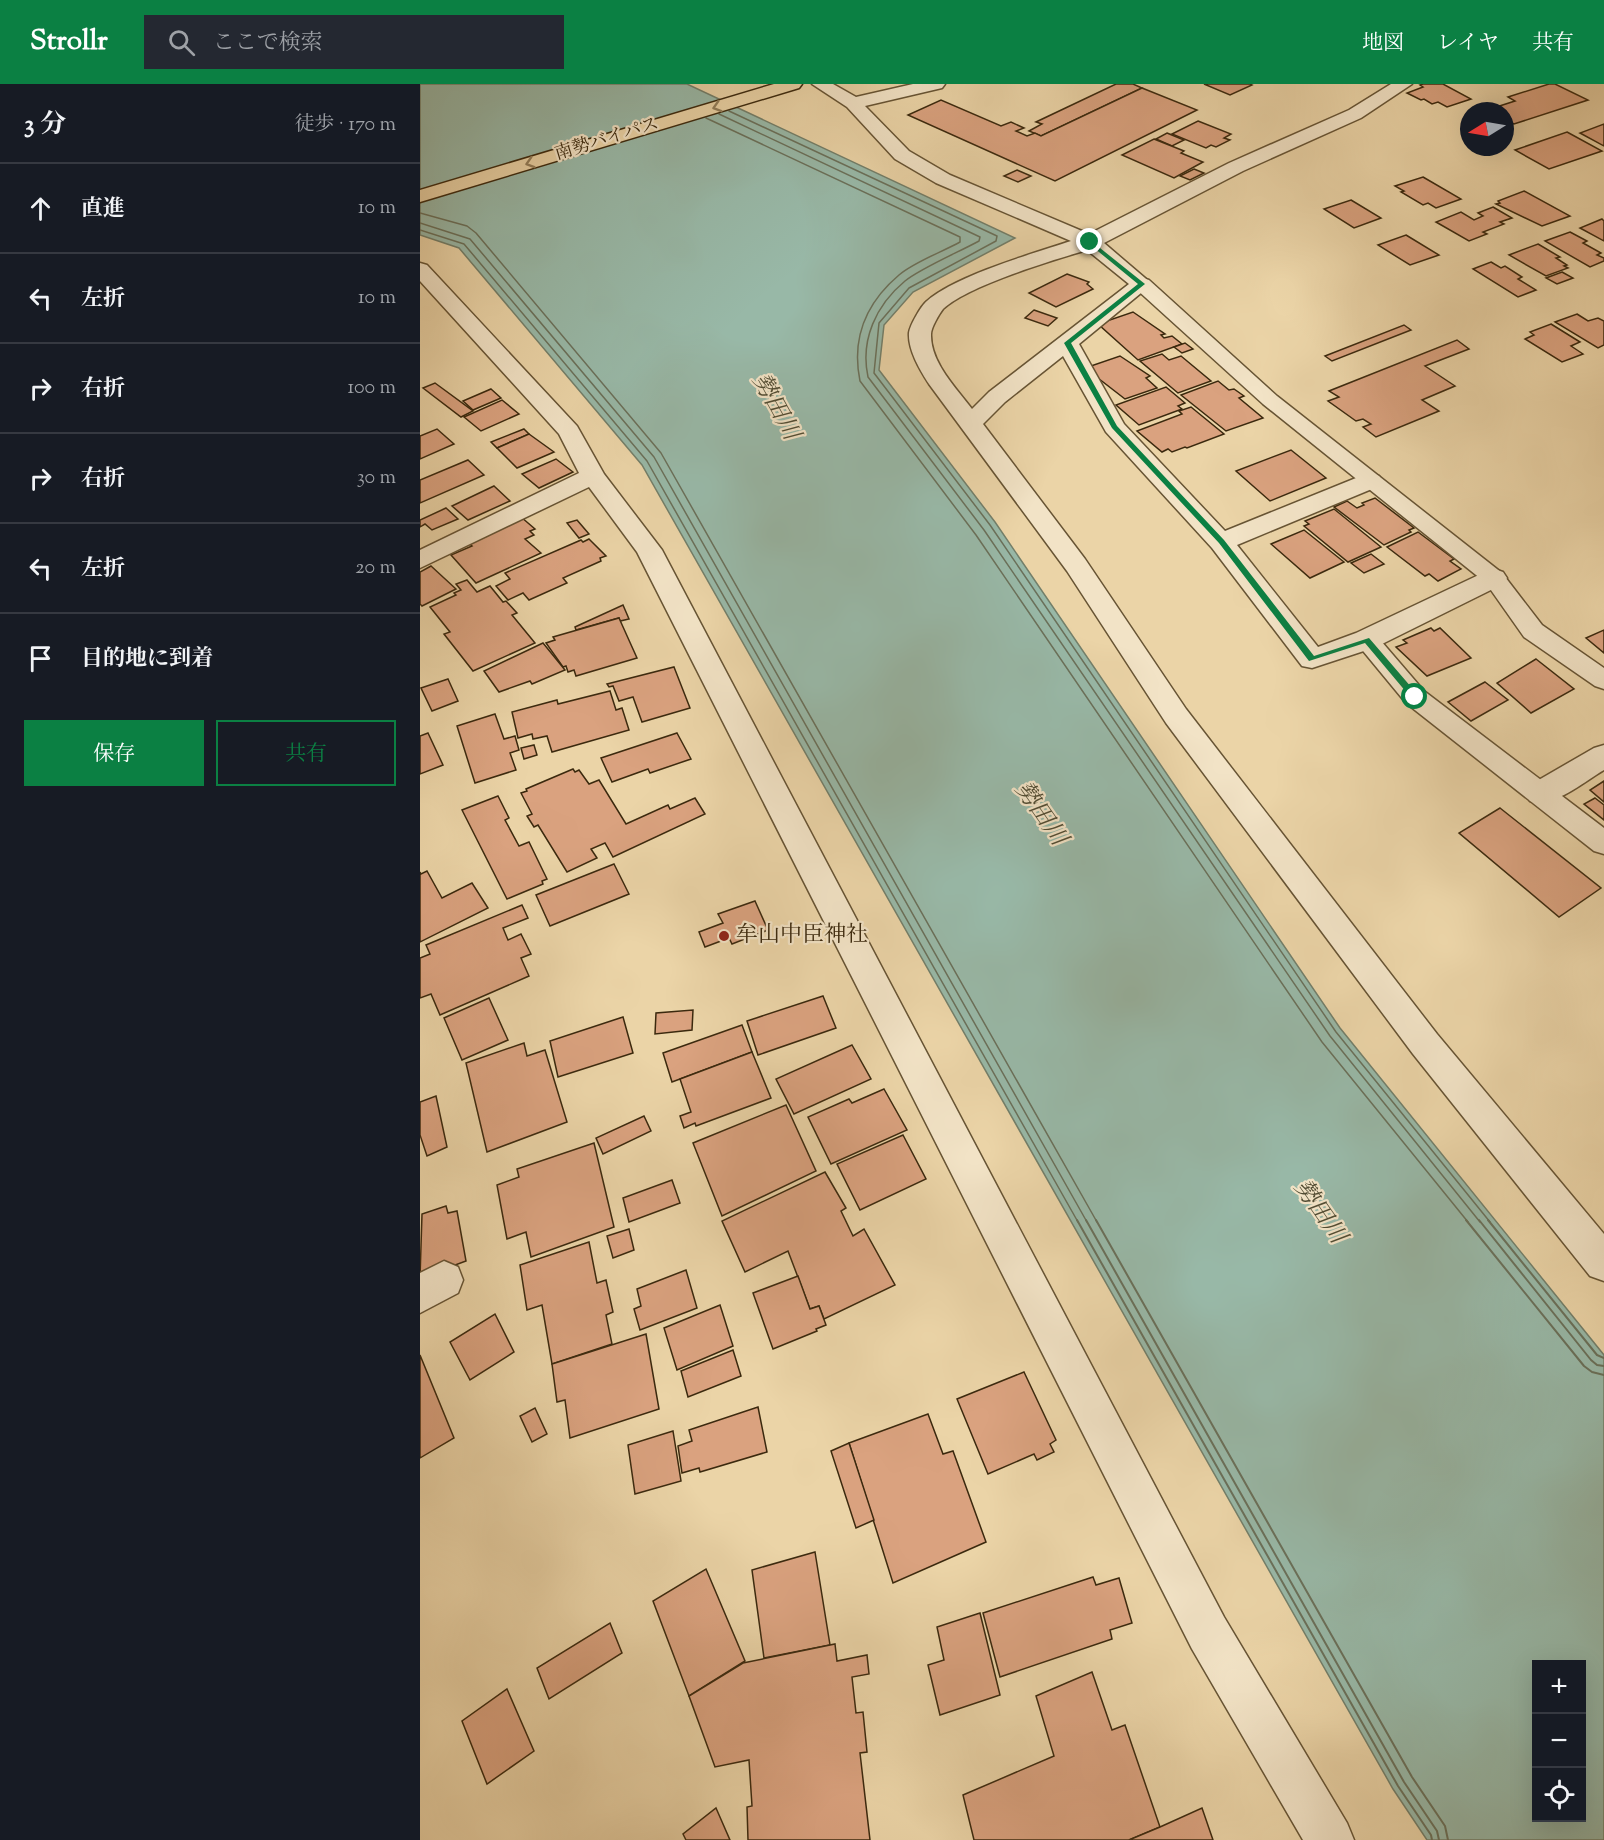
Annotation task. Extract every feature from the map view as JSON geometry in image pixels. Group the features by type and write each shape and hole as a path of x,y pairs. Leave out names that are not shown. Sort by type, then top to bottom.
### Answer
{"highway":[{"name":"南勢バイパス","path":"556,136 738,84"},
{"name":"南勢バイパス","path":"420,196 793,84"}],"street":[{"path":"821,84 853,103 902,155 943,179 1090,242 1142,284 1041,361 997,397 971,423"},
{"path":"853,103 936,84"},
{"path":"1404,84 1355,114 1236,167 1090,242 1042,257 963,288 934,306 920,332 924,355 937,379 1076,565 1176,716 1425,1044 1604,1263"},
{"path":"420,269 569,431 594,476 649,550 1208,1633 1330,1840"},
{"path":"1067,343 1114,427 1221,542 1312,659 1366,640 1494,578"},
{"path":"420,560 594,476"},
{"path":"1221,542 1370,481"},
{"path":"1541,793 1604,756"}],"lane":[{"path":"1142,284 1270,400 1494,578 1533,632 1604,680"},
{"path":"1366,640 1415,697 1604,843"}],"water":[{"name":"勢田川","path":"420,84 687,84 1015,238 913,292 884,325 879,370 995,522 1340,1028 1604,1355 1604,1840 1427,1840 1393,1789 642,465 459,248 420,235"}],"building":[{"path":"1116,84 1133,84 1142,88 1041,136 1029,131 1042,124 1036,122"},
{"path":"1204,84 1250,84 1252,85 1230,95"},
{"path":"1443,84 1471,99 1447,107 1438,102 1432,104 1407,93 1423,87 1420,85"},
{"path":"1555,84 1588,100 1514,124 1514,102 1512,102 1515,101 1508,97"},
{"path":"1142,88 1197,110 1055,181 908,115 941,100 1001,126 1011,122 1024,128 1016,131 1027,136 1035,133 1041,136"},
{"path":"1198,121 1231,134 1224,138 1230,140 1216,147 1211,145 1206,148 1172,134"},
{"path":"1604,124 1604,146 1580,133"},
{"path":"1567,132 1602,151 1549,169 1515,150"},
{"path":"1167,133 1184,140 1172,146 1156,139"},
{"path":"1154,139 1184,151 1181,153 1203,162 1174,178 1122,155"},
{"path":"1194,169 1204,173 1190,180 1180,176"},
{"path":"1017,170 1031,176 1018,182 1004,176"},
{"path":"1423,177 1461,199 1436,208 1428,203 1423,205 1395,186"},
{"path":"1524,191 1570,216 1542,226 1496,204 1500,203 1498,201"},
{"path":"1351,200 1381,218 1354,228 1324,209"},
{"path":"1493,207 1512,218 1500,222 1504,224 1483,232 1487,234 1469,241 1436,222 1461,212 1474,220 1483,216 1478,213"},
{"path":"1602,219 1604,221 1604,241 1580,228"},
{"path":"1570,232 1587,241 1583,243 1601,253 1597,255 1604,258 1604,261 1590,267 1545,241"},
{"path":"1406,235 1439,255 1410,265 1378,245"},
{"path":"1538,244 1560,257 1556,258 1568,268 1546,276 1509,255"},
{"path":"1491,262 1501,268 1505,266 1522,277 1518,279 1536,290 1518,297 1473,269"},
{"path":"1562,272 1573,278 1557,284 1546,278"},
{"path":"1067,274 1089,282 1087,284 1093,289 1056,307 1029,293"},
{"path":"1034,310 1057,318 1048,326 1025,318"},
{"path":"1133,312 1165,334 1161,335 1164,338 1172,336 1182,344 1138,360 1098,324"},
{"path":"1577,314 1588,321 1598,318 1604,321 1604,345 1598,348 1555,322"},
{"path":"1551,324 1580,342 1571,346 1583,354 1562,362 1525,339 1534,335 1530,332"},
{"path":"1404,325 1411,330 1332,361 1325,356"},
{"path":"1457,340 1469,349 1425,366 1455,386 1422,400 1439,411 1376,437 1363,427 1371,424 1363,419 1356,421 1328,401 1339,397 1329,391"},
{"path":"1185,343 1193,349 1182,353 1174,347"},
{"path":"1162,354 1169,360 1181,356 1211,381 1178,393 1140,361"},
{"path":"1120,356 1150,376 1146,378 1157,388 1125,399 1085,368"},
{"path":"1218,381 1229,390 1234,389 1244,396 1239,398 1263,418 1226,431 1181,395"},
{"path":"435,383 473,411 461,417 423,388"},
{"path":"1166,387 1185,403 1178,406 1182,409 1139,425 1116,405"},
{"path":"491,389 501,398 473,410 463,401"},
{"path":"502,400 519,414 481,431 464,417"},
{"path":"1191,407 1224,434 1187,448 1172,452 1168,449 1162,452 1137,431 1182,414 1179,411"},
{"path":"437,429 454,444 420,459 420,436"},
{"path":"524,429 529,434 497,448 491,442"},
{"path":"529,434 554,452 517,468 497,448"},
{"path":"1291,450 1326,478 1270,501 1236,471"},
{"path":"556,459 573,472 539,488 522,474"},
{"path":"468,460 484,475 420,503 420,480"},
{"path":"494,486 510,501 468,520 452,506"},
{"path":"1375,498 1414,528 1409,530 1411,532 1384,545 1334,507 1347,501 1357,508 1364,505 1362,503"},
{"path":"446,508 458,519 432,530 425,524 420,527 420,520"},
{"path":"1334,509 1381,547 1348,562 1304,526 1309,524 1305,521"},
{"path":"521,517 535,529 530,531 534,535 525,539 541,553 476,583 451,555 472,546 469,543"},
{"path":"577,520 589,534 579,538 567,523"},
{"path":"1304,530 1344,562 1310,578 1271,544"},
{"path":"1418,532 1454,559 1450,561 1461,569 1438,581 1429,574 1425,576 1387,547"},
{"path":"589,539 606,556 600,558 601,561 563,578 567,583 529,600 523,593 508,600 496,586 510,579 505,573 581,540 583,542"},
{"path":"1371,554 1384,564 1364,573 1351,563"},
{"path":"431,566 456,589 422,606 420,604 420,572"},
{"path":"467,580 477,592 490,586 503,602 506,601 517,613 512,615 535,643 473,671 444,634 450,632 430,607 456,595 454,593 461,590 456,584"},
{"path":"623,605 629,619 620,621 619,618 576,630 575,627"},
{"path":"619,618 637,658 576,676 574,670 568,672 566,666 563,667 546,643 555,640 553,637"},
{"path":"1431,628 1434,631 1440,628 1471,658 1427,676 1396,647 1407,643 1403,640"},
{"path":"1604,630 1604,653 1586,638"},
{"path":"543,643 565,670 532,684 530,681 499,692 484,671"},
{"path":"1536,659 1574,689 1531,713 1497,683"},
{"path":"674,667 690,708 642,722 633,697 619,701 613,686 609,687 607,684"},
{"path":"448,679 458,701 432,711 421,688"},
{"path":"1485,682 1508,700 1471,721 1448,702"},
{"path":"610,691 616,710 622,708 629,730 552,752 547,736 533,739 532,734 518,738 512,712 557,700 558,704"},
{"path":"495,714 504,739 515,736 519,750 510,753 516,770 475,783 457,726"},
{"path":"428,733 443,765 420,774 420,736"},
{"path":"677,733 691,759 650,773 648,769 612,782 601,758"},
{"path":"534,745 537,755 524,759 521,748"},
{"path":"573,769 575,772 579,770 589,784 599,780 626,824 668,805 670,809 695,798 705,814 613,857 605,843 591,849 597,858 567,872 538,825 534,827 527,816 532,814 521,793"},
{"path":"1604,781 1604,802 1590,790"},
{"path":"498,796 509,818 505,820 519,846 529,842 547,879 542,881 543,884 507,899 462,810"},
{"path":"1595,798 1604,805 1604,820 1584,804"},
{"path":"1500,808 1601,888 1559,917 1459,833"},
{"path":"614,864 629,894 550,926 536,895"},
{"path":"427,871 442,898 472,883 488,908 420,942 420,872 421,874"},
{"path":"755,901 768,930 732,944 729,938 705,947 699,932 723,923 718,914"},
{"path":"522,905 528,918 503,928 508,940 521,934 531,954 521,958 529,976 440,1015 431,994 420,998 420,958 430,954 426,945"},
{"path":"823,996 836,1028 758,1055 747,1021"},
{"path":"489,998 508,1040 462,1060 444,1018"},
{"path":"693,1010 692,1030 655,1034 656,1013"},
{"path":"623,1017 633,1053 558,1077 550,1041"},
{"path":"742,1025 752,1052 672,1082 663,1053"},
{"path":"524,1043 527,1056 545,1050 567,1122 487,1152 466,1063"},
{"path":"852,1045 871,1079 794,1114 776,1079"},
{"path":"752,1052 771,1098 696,1126 695,1123 684,1128 680,1116 691,1112 680,1079"},
{"path":"884,1089 907,1130 831,1164 808,1117 849,1099 852,1103"},
{"path":"436,1096 447,1147 427,1156 420,1135 420,1102"},
{"path":"786,1105 816,1171 722,1216 693,1143"},
{"path":"644,1116 651,1131 603,1154 596,1138"},
{"path":"903,1135 926,1179 860,1210 837,1164"},
{"path":"594,1143 614,1227 531,1257 526,1232 507,1239 497,1185 519,1177 517,1169"},
{"path":"825,1172 846,1208 841,1211 853,1236 864,1229 895,1285 824,1319 819,1306 810,1309 788,1251 745,1272 722,1221"},
{"path":"672,1180 680,1203 629,1222 623,1198"},
{"path":"446,1206 448,1213 457,1211 466,1261 420,1278 422,1214"},
{"path":"629,1229 634,1250 613,1258 607,1236"},
{"path":"589,1242 597,1283 606,1280 613,1312 606,1315 612,1344 552,1364 542,1305 527,1310 520,1265"},
{"path":"686,1270 697,1308 640,1330 634,1309 641,1306 637,1289"},
{"path":"798,1276 810,1309 819,1306 826,1325 773,1349 753,1293"},
{"path":"720,1305 733,1346 677,1370 664,1328"},
{"path":"495,1314 514,1352 470,1380 450,1342"},
{"path":"646,1334 659,1409 570,1438 565,1400 557,1402 552,1364"},
{"path":"733,1350 741,1376 688,1397 681,1371"},
{"path":"420,1355 454,1438 420,1458"},
{"path":"1024,1372 1056,1440 1050,1444 1054,1452 1037,1460 1034,1454 988,1474 957,1399"},
{"path":"758,1407 767,1452 700,1472 699,1468 682,1473 678,1446 692,1441 689,1430"},
{"path":"535,1408 547,1434 532,1442 520,1416"},
{"path":"928,1414 943,1454 953,1451 986,1542 893,1583 849,1443"},
{"path":"673,1431 681,1481 635,1494 628,1445"},
{"path":"849,1443 874,1520 856,1528 831,1451"},
{"path":"815,1552 830,1645 764,1658 752,1570"},
{"path":"706,1569 745,1661 689,1696 653,1601"},
{"path":"1093,1577 1096,1585 1119,1578 1132,1623 1110,1630 1112,1639 1000,1677 983,1613"},
{"path":"980,1613 1000,1695 940,1715 928,1665 944,1660 937,1627"},
{"path":"610,1623 622,1653 549,1699 537,1668"},
{"path":"835,1644 837,1661 867,1655 869,1674 852,1677 856,1713 863,1712 867,1752 860,1753 870,1840 748,1840 747,1807 752,1806 749,1760 715,1767 689,1696 743,1663"},
{"path":"1092,1672 1112,1730 1125,1725 1160,1827 1129,1840 974,1840 963,1795 1054,1756 1036,1696"},
{"path":"507,1689 534,1751 487,1784 462,1721"},
{"path":"716,1808 730,1840 686,1840 683,1834"},
{"path":"1202,1808 1213,1840 1129,1840 1160,1827"}],"place":[{"name":"牟山中臣神社","path":"724,936"}],"route":[{"path":"1090,242 1142,284 1106,310 1067,343 1114,427 1221,542 1312,659 1366,640 1415,697"}]}
